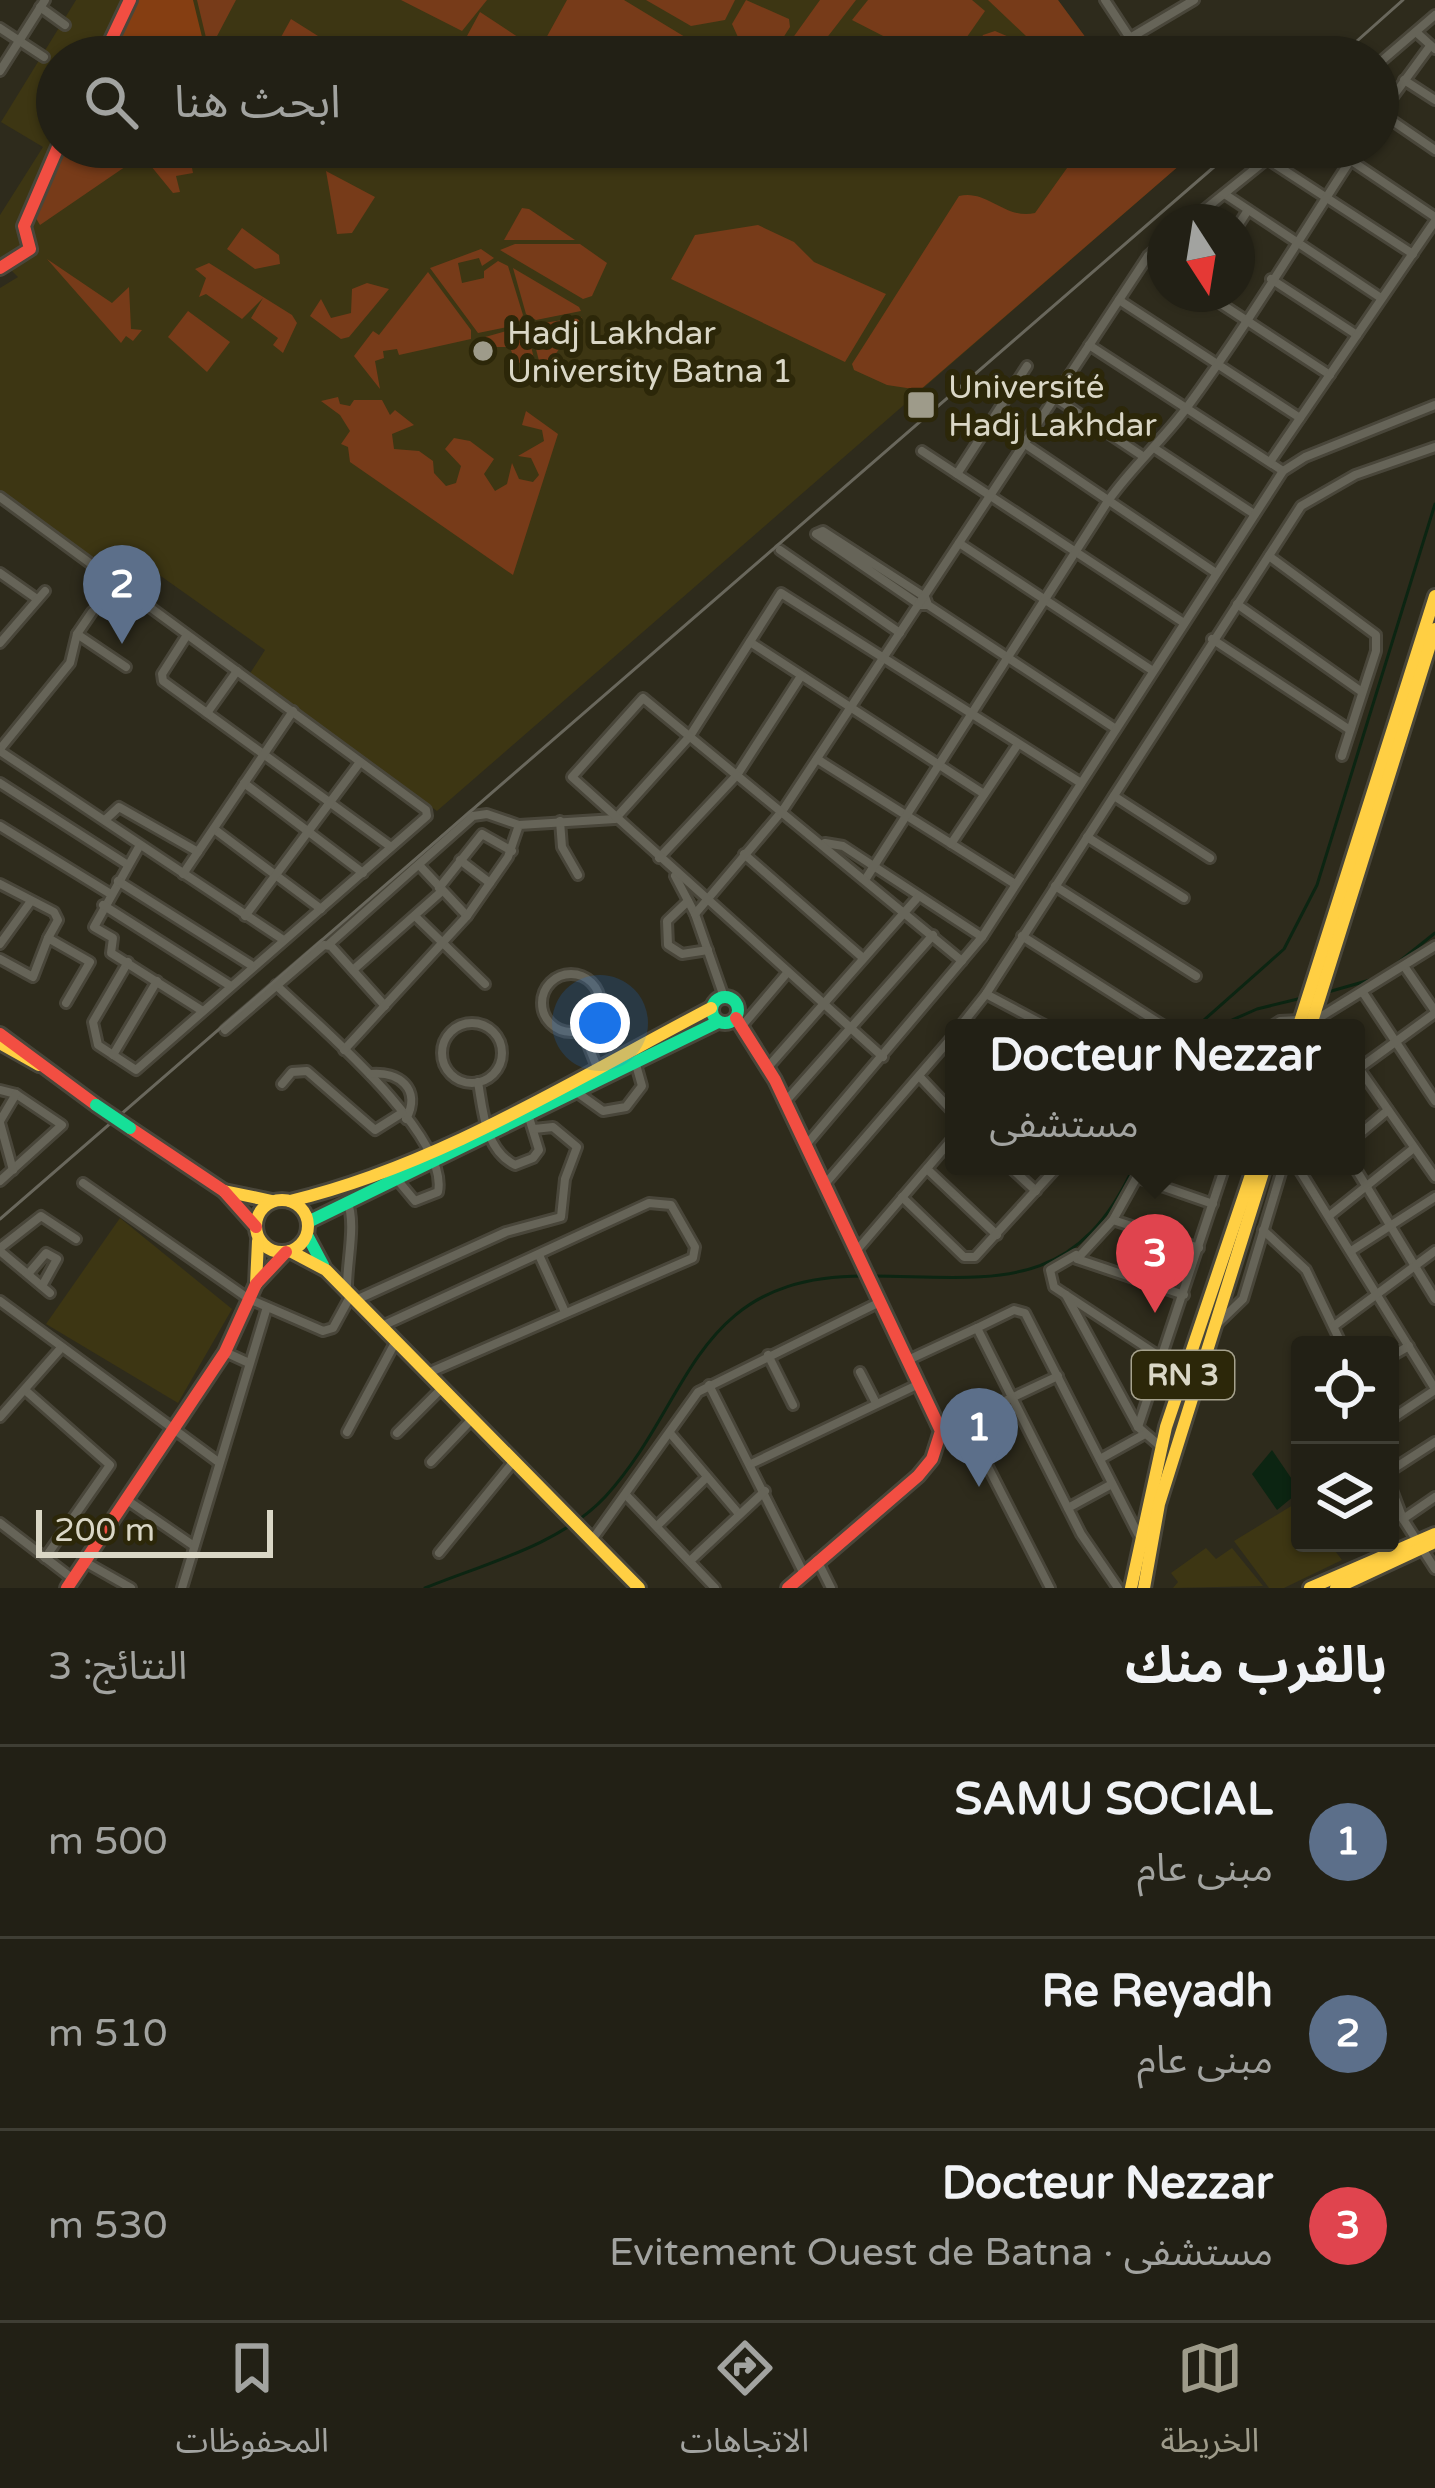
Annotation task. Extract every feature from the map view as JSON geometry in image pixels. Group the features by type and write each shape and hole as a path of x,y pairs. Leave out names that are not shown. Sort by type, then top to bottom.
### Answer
{"main road":[{"path":"113,36 130,0"},
{"path":"0,268 30,249 24,226 49,168"},
{"path":"1309,1018 1435,596"},
{"path":"1321,975 1435,629"},
{"path":"224,1191 290,1201 340,1190 429,1155 599,1073 724,997 735,1001 742,1026 768,1067 940,1431 932,1459 918,1475 788,1588"},
{"path":"711,1008 713,1024"},
{"path":"526,1109 713,1024 742,1026"},
{"path":"713,1024 742,1026"},
{"path":"0,1039 224,1191 267,1248 326,1270 640,1588"},
{"path":"70,1583 225,1352 256,1284 307,1228 346,1200 429,1155"},
{"name":"RN 3","path":"1131,1588 1160,1446 1250,1175"},
{"name":"RN 3","path":"1144,1588 1159,1504 1262,1175"},
{"path":"256,1284 258,1216 274,1201"},
{"path":"290,1201 326,1270"},
{"path":"1310,1588 1338,1585 1435,1538"}],"street":[{"path":"1105,0 1129,36"},
{"path":"1133,36 1194,0"},
{"path":"0,71 42,4 65,25"},
{"path":"1399,46 1435,15"},
{"path":"0,28 36,52"},
{"path":"1399,87 1432,47 1416,32"},
{"path":"1404,80 1435,100"},
{"path":"1399,127 1435,149"},
{"path":"1214,204 1256,168"},
{"path":"1281,168 1413,254"},
{"path":"865,880 1108,501 1141,454 1154,448 1187,407 1345,168"},
{"path":"1270,462 1435,219 1362,168"},
{"path":"1226,195 1239,204"},
{"path":"1255,214 1381,298"},
{"path":"695,914 783,810 1147,258"},
{"path":"1271,279 1357,334"},
{"path":"1119,300 1300,418"},
{"path":"1234,312 1330,375"},
{"path":"1089,345 1283,471"},
{"path":"957,474 1027,366"},
{"path":"1054,397 1141,454"},
{"path":"806,1145 982,937 1283,471 1305,457 1435,405"},
{"path":"1025,444 1216,573"},
{"path":"966,1019 1212,639 1312,496 1435,447"},
{"path":"1154,448 1255,514"},
{"path":"922,451 1184,623"},
{"path":"2,503 426,810 427,816 251,964 138,1070 98,1045 93,1022 128,962"},
{"path":"924,602 824,531 817,534 1116,729"},
{"path":"959,543 1153,671"},
{"path":"780,550 900,633"},
{"path":"1269,556 1376,634 1376,651 1342,756"},
{"path":"0,573 37,599"},
{"path":"0,643 4,632 45,591"},
{"path":"225,1030 473,816 487,814 520,825 615,819 690,736 781,593 1081,783"},
{"path":"1237,604 1362,692"},
{"path":"92,611 77,634 70,663 0,750 282,940"},
{"path":"77,634 126,667"},
{"path":"187,635 162,679 327,805 391,847"},
{"path":"1212,639 1350,730"},
{"path":"750,642 984,794"},
{"path":"208,713 237,671"},
{"path":"659,858 737,775 801,676"},
{"path":"884,1057 572,777 643,698 962,961"},
{"path":"183,874 292,711"},
{"path":"951,844 1018,744"},
{"path":"817,759 1016,884"},
{"path":"245,916 360,762"},
{"path":"244,782 363,873"},
{"path":"0,783 128,865"},
{"path":"1114,796 1210,858"},
{"path":"105,820 119,807 198,852"},
{"path":"560,820 562,847 578,875"},
{"path":"344,1050 467,916 512,850 520,825"},
{"path":"0,826 109,893"},
{"path":"214,829 321,909"},
{"path":"159,830 109,893 94,926 111,936 111,953 201,1010"},
{"path":"353,970 415,916 485,833 512,850"},
{"path":"1087,837 1184,898"},
{"path":"823,842 843,846 982,937"},
{"path":"744,854 863,958"},
{"path":"460,860 490,884"},
{"path":"420,866 467,916"},
{"path":"671,869 695,914 724,997"},
{"path":"118,881 251,964"},
{"path":"0,884 58,920 31,978 0,959"},
{"path":"1055,886 1196,976"},
{"path":"768,1067 918,897"},
{"path":"0,944 32,901"},
{"path":"688,902 667,921 668,945 682,954 708,950"},
{"path":"103,904 229,985"},
{"path":"415,916 484,984"},
{"path":"785,1102 933,935"},
{"path":"1022,936 1153,1019"},
{"path":"48,938 92,964 66,1003"},
{"path":"328,945 386,1006"},
{"path":"1309,1018 1364,994 1435,946"},
{"path":"1365,1062 1435,1012 1404,966"},
{"path":"742,1026 787,973"},
{"path":"560,976 583,977 598,994 598,1012 582,1030 558,1029 543,1011 543,993 560,976"},
{"path":"112,1054 157,982"},
{"path":"277,986 369,1075 404,1116 440,1183 433,1198 411,1200 395,1177"},
{"path":"986,994 1029,1019"},
{"path":"1364,994 1435,1101"},
{"path":"1013,1012 1020,1019"},
{"path":"466,1023 485,1025 501,1044 498,1068 478,1082 454,1076 442,1055 450,1032 466,1023"},
{"path":"582,1030 599,1073"},
{"path":"825,1184 945,1046"},
{"path":"574,1090 603,1111 626,1107 641,1086 635,1061"},
{"path":"282,1084 292,1072 307,1071 375,1130 404,1116 412,1102 404,1082 392,1073 369,1075"},
{"path":"920,1077 945,1104"},
{"path":"1365,1079 1435,1177"},
{"path":"478,1082 486,1128 500,1155 519,1165 539,1150 526,1109"},
{"path":"0,1090 16,1094 62,1125 0,1181"},
{"path":"13,1170 0,1122 16,1094"},
{"path":"1365,1129 1388,1110"},
{"path":"83,1183 249,1299 327,1331 351,1295 506,1232 561,1217 565,1179 577,1148 554,1127 534,1129"},
{"path":"860,1257 902,1197 945,1148"},
{"path":"1329,1216 1414,1148"},
{"path":"927,1169 997,1234"},
{"path":"1019,1175 1036,1191"},
{"path":"902,1197 964,1257 979,1255 1050,1175"},
{"path":"1139,1175 1113,1220 1077,1255 1048,1273 1050,1282 1066,1294 1162,1358"},
{"path":"1100,1459 1142,1431 1222,1175"},
{"path":"1214,1326 1241,1304 1280,1175"},
{"path":"1304,1175 1435,1389 1399,1414"},
{"path":"1359,1175 1435,1299"},
{"path":"1138,1178 1213,1204"},
{"path":"1351,1251 1435,1197"},
{"path":"346,1200 353,1219 346,1249 351,1295"},
{"path":"382,1326 662,1201 671,1205 695,1247 693,1258 428,1373"},
{"path":"28,1274 46,1252 57,1258 46,1289 28,1274 0,1249 41,1216 76,1239"},
{"path":"1113,1220 1199,1248"},
{"path":"1262,1229 1300,1262 1338,1336"},
{"path":"1334,1326 1435,1251"},
{"path":"539,1255 565,1312"},
{"path":"1077,1255 1084,1264 1184,1295"},
{"path":"1066,1294 1142,1431 1160,1446"},
{"path":"0,1300 217,1461"},
{"path":"592,1540 693,1396 880,1302"},
{"path":"182,1588 267,1307"},
{"path":"908,1360 1014,1310 1023,1311 1139,1535"},
{"path":"977,1328 1068,1508 1118,1588"},
{"path":"347,1432 397,1341"},
{"path":"1399,1352 1408,1346"},
{"path":"0,1418 61,1348"},
{"path":"225,1352 249,1363"},
{"path":"768,1355 794,1405"},
{"path":"860,1372 876,1403"},
{"path":"940,1431 1058,1376"},
{"path":"751,1463 920,1384"},
{"path":"709,1385 803,1572"},
{"path":"397,1433 442,1388"},
{"path":"25,1390 110,1465 44,1558"},
{"path":"430,1462 473,1418"},
{"path":"964,1418 1050,1588"},
{"path":"669,1433 740,1514"},
{"path":"1399,1465 1435,1442"},
{"path":"440,1553 514,1461"},
{"path":"657,1526 707,1477"},
{"path":"1068,1508 1112,1484"},
{"path":"690,1562 765,1491"},
{"path":"626,1495 715,1588"},
{"path":"1402,1519 1435,1497"},
{"path":"127,1500 194,1546"},
{"path":"1399,1510 1416,1547 1435,1569"},
{"path":"0,1523 70,1583"},
{"path":"818,1560 831,1588"},
{"path":"85,1562 131,1588"}],"shaded area":[{"name":"Hadj Lakhdar University Batna 1","path":"76,0 1058,0 1085,36 54,36"},
{"path":"137,0 193,0 202,36 119,36"},
{"path":"197,0 236,0 217,36 206,36"},
{"path":"401,0 487,0 462,31"},
{"path":"567,0 624,0 683,36 547,36"},
{"path":"646,0 735,0 725,20 691,26"},
{"path":"746,0 789,19 790,27 784,36 737,36 732,24"},
{"path":"820,0 856,0 828,36 794,36"},
{"path":"868,0 972,0 985,11 968,36 883,36 852,20"},
{"path":"988,0 1058,0 1085,36 1026,36"},
{"path":"480,12 516,36 467,36"},
{"path":"291,19 318,36 282,36"},
{"name":"Hadj Lakhdar University Batna 1","path":"36,65 36,143 1,122"},
{"name":"Hadj Lakhdar University Batna 1","path":"36,158 36,168 1176,168 437,811 249,675 265,650 117,545 101,568 0,495 0,288 18,277 0,259 0,215"},
{"path":"54,168 123,168 40,225 34,215"},
{"path":"153,168 192,168 193,173 176,176 180,192 173,193"},
{"path":"1067,168 1176,168 920,390 887,385 854,370 852,364 959,196 978,197 1014,212 1035,213"},
{"path":"326,171 375,197 352,233 337,234"},
{"path":"522,208 529,209 575,240 504,240"},
{"path":"758,225 794,242 814,262 886,294 845,362 671,279 695,235"},
{"path":"242,228 279,255 280,264 255,269 227,249"},
{"path":"515,244 580,244 607,263 592,296 583,299 500,250"},
{"path":"481,249 494,258 482,266 479,258 458,263 462,283 484,278 484,271 498,261 508,266 523,315 517,325 478,333 430,268"},
{"path":"47,259 112,303 129,287 131,329 142,330 133,341 126,336 121,343"},
{"path":"209,263 292,315 297,323 283,353 273,345 278,338 251,318 263,298 242,319 206,294 199,297 206,278 195,269"},
{"path":"513,268 581,311 536,320 526,314"},
{"path":"428,272 471,330 471,339 399,355 397,349 383,351 384,358 375,361 380,389 354,356 373,331 379,335"},
{"path":"367,283 389,289 349,337 341,339 310,316 321,299 331,318 351,313 352,289"},
{"path":"188,311 230,342 207,372 168,337"},
{"path":"582,317 542,373 532,333 537,324"},
{"path":"517,328 528,334 538,375 514,359 510,347 494,347 487,339 478,339"},
{"path":"338,397 340,404 350,406 354,400 382,400 390,415 395,410 414,425 392,434 394,449 419,451 433,461 434,473 446,486 456,483 461,466 445,449 454,438 470,441 494,459 484,474 495,491 507,484 512,463 519,479 533,482 539,475 531,458 518,456 544,441 542,430 522,425 526,411 558,434 513,575 350,462 348,447 341,444 350,431 340,415 321,401"},
{"path":"120,1218 232,1309 178,1403 46,1324"},
{"path":"1272,1450 1291,1478 1291,1498 1277,1510 1252,1474"},
{"path":"1291,1506 1291,1552 1336,1552 1342,1560 1284,1588 1269,1588 1234,1541"},
{"path":"1206,1548 1216,1559 1232,1548 1263,1586 1173,1588 1178,1582 1171,1573"}],"waterway":[{"path":"1205,1019 1284,949 1317,885 1435,504"},
{"path":"1385,973 1435,933"},
{"path":"1328,992 1377,978"},
{"path":"1234,1019 1302,998"},
{"path":"873,1276 992,1276 1057,1258 1085,1238 1111,1208 1129,1175"},
{"path":"425,1588 520,1552 587,1514 634,1460 702,1350 729,1321 762,1297 806,1282 863,1276"}],"railway":[{"path":"1363,36 1403,0"},
{"path":"0,1219 1213,168"}],"traffic: fast":[{"path":"725,997 735,1000 738,1010 735,1020 725,1023 715,1020 712,1010 715,1000 725,997"},
{"path":"308,1222 718,1022"},
{"path":"96,1105 130,1128"},
{"path":"307,1235 323,1265"}],"traffic: slow":[{"path":"1301,1019 1435,596"},
{"path":"1313,1019 1435,629"},
{"path":"290,1201 345,1186 453,1143 711,1008"},
{"path":"0,1043 39,1065"},
{"path":"1131,1588 1166,1427 1251,1175"},
{"path":"1144,1588 1159,1504 1262,1175"},
{"path":"224,1191 272,1201"},
{"path":"282,1200 300,1208 308,1226 300,1244 282,1252 264,1244 256,1226 264,1208 282,1200"},
{"path":"256,1284 258,1241"},
{"path":"290,1251 326,1270 639,1588"},
{"path":"1310,1588 1435,1534"},
{"path":"1336,1588 1435,1542"}],"traffic: jam":[{"path":"113,36 130,0"},
{"path":"0,268 30,249 24,226 49,168"},
{"path":"736,1018 775,1080 941,1431 932,1459 918,1476 788,1588"},
{"path":"0,1034 96,1105"},
{"path":"130,1128 224,1191 256,1227"},
{"path":"67,1588 225,1352 256,1284 286,1252"}],"place":[{"name":"Hadj Lakhdar University Batna 1","path":"483,351"},
{"name":"Université Hadj Lakhdar","path":"921,405"},
{"name":"Re Reyadh","path":"122,644"},
{"name":"Docteur Nezzar","path":"1155,1313"},
{"name":"SAMU SOCIAL","path":"979,1487"}]}
